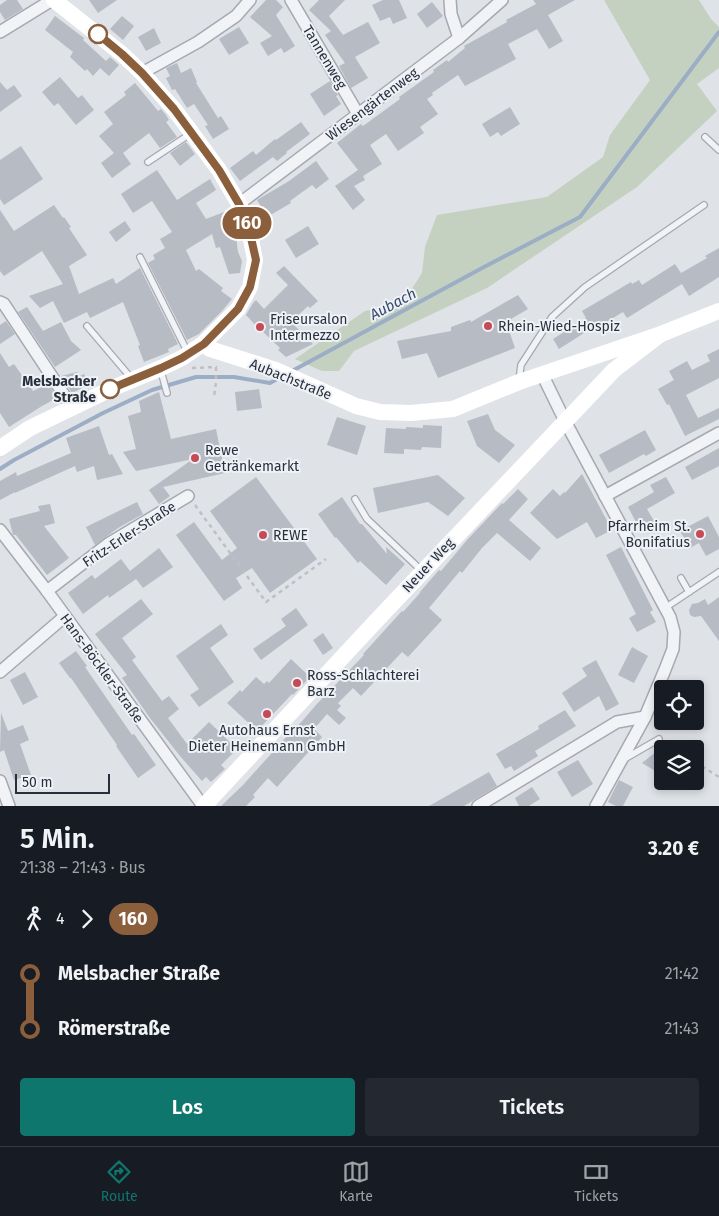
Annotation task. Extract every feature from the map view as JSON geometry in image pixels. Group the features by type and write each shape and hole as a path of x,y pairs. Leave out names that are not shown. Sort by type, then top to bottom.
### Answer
{"street":[{"path":"0,32 53,0 122,54 174,109 219,170 239,204 249,229 256,260 250,287 238,309 204,344 162,374 132,379 30,428 0,448"},
{"path":"142,73 198,42 236,16 250,0"},
{"name":"Tannenweg","path":"291,0 358,114"},
{"path":"450,0 451,14 459,38"},
{"name":"Wiesengärtenweg","path":"239,204 459,38 502,0"},
{"path":"0,302 4,304 72,407"},
{"name":"Aubachstraße","path":"204,344 210,349 276,370 356,406 380,412 411,413 453,409 519,382 661,334 719,311"},
{"name":"Neuer Weg","path":"204,806 614,370 661,334"},
{"path":"542,374 565,422 670,616 674,632 673,649 645,718 596,806"},
{"path":"605,496 719,433"},
{"name":"Fritz-Erler-Straße","path":"47,591 108,544 188,496"},
{"name":"Hans-Böckler-Straße","path":"0,530 47,591 64,617 204,806"},
{"path":"0,672 64,617"},
{"path":"478,806 617,722 645,718"},
{"path":"0,781 9,806"}],"lane":[{"path":"148,162 192,132"},
{"path":"705,137 719,150"},
{"path":"519,382 521,365 552,317 585,287 704,205"},
{"path":"140,257 189,354"},
{"path":"86,326 132,379"},
{"path":"162,374 167,393"},
{"path":"356,499 367,519 423,571"},
{"path":"665,608 719,572"},
{"path":"681,578 689,592"},
{"path":"622,760 659,739"}],"path":[{"path":"200,368 216,367 214,397"},
{"path":"188,496 266,602 326,559"},
{"path":"704,768 719,777"}],"green space":[{"path":"604,0 699,0 711,19 719,27 719,68 697,84 717,111 637,187 487,288 354,351 339,371 322,371 295,359 365,311 392,306 404,301 422,273 425,247 437,215 547,197 603,157 610,135 650,80"}],"building":[{"path":"7,0 17,0 23,9 5,20 0,12 0,5"},
{"path":"89,0 117,0 98,13"},
{"path":"266,0 276,0 283,7 276,15 295,46 284,53 281,48 268,56 260,43 272,36 250,17"},
{"path":"319,0 345,0 329,16 343,35 368,22 380,43 355,57 368,78 351,88 339,66 345,63 325,35 331,31 309,10"},
{"path":"383,0 399,0 407,18 393,24 390,17 380,21 372,5"},
{"path":"533,0 575,0 548,15 563,41 549,49 537,29 508,44 516,59 465,86 458,75 432,93 433,95 427,99 438,114 420,127 424,133 398,151 386,134 370,145 382,164 363,176 365,180 354,186 365,200 353,210 335,186 358,170 337,143 361,124 363,126 400,99 399,97 434,72 433,70 447,60 448,62 465,48 464,46 536,4"},
{"path":"432,2 443,16 427,28 417,14"},
{"path":"55,16 84,38 83,40 106,61 110,57 119,65 109,76 100,68 93,76 87,69 85,71 70,57 73,52 45,30"},
{"path":"122,16 134,26 123,40 110,29"},
{"path":"239,27 249,43 229,55 219,39"},
{"path":"154,28 161,43 146,51 138,37"},
{"path":"177,63 181,73 191,68 196,83 218,118 221,116 229,129 213,139 205,126 208,125 194,104 187,108 175,89 172,90 166,78 170,76 166,68"},
{"path":"60,77 78,98 82,95 94,110 76,125 58,103 54,106 42,92"},
{"path":"330,81 341,104 324,116 310,94"},
{"path":"0,82 7,90 14,85 22,96 0,112"},
{"path":"135,83 158,111 161,109 166,115 169,120 166,122 177,137 160,148 149,133 123,153 131,164 112,178 101,163 114,153 99,136 113,124 104,112 126,95 124,92"},
{"path":"510,107 520,124 501,136 498,132 490,137 482,124"},
{"path":"301,122 310,134 277,161 273,157 240,181 230,168 253,151 256,155 275,139"},
{"path":"186,142 195,154 180,166 170,153"},
{"path":"21,146 43,179 4,205 0,199 0,160"},
{"path":"316,161 329,179 316,189 312,185 290,201 291,203 267,217 257,200 289,181"},
{"path":"157,170 177,200 210,179 216,190 196,203 206,219 229,210 236,228 238,252 242,261 240,273 229,274 220,247 216,248 212,234 186,250 196,271 199,269 223,288 221,291 232,299 199,334 187,340 148,263 155,259 153,255 165,248 160,239 172,232 152,201 133,213 121,194"},
{"path":"54,205 71,227 69,228 87,255 69,266 79,294 113,278 116,284 140,268 178,344 168,349 169,352 144,362 138,346 140,345 123,302 90,318 87,312 64,323 53,301 40,308 29,296 63,284 42,251 4,276 0,271 0,210 14,231"},
{"path":"125,221 131,230 116,242 109,232"},
{"path":"308,226 319,244 296,258 285,240"},
{"path":"719,248 719,277 689,296 682,284 627,318 623,312 593,330 592,328 559,349 553,339 586,318 582,311 631,282 632,284 639,280 642,285 675,264 681,273 707,258 705,256"},
{"path":"284,266 318,301 310,308 308,306 291,322 313,344 286,357 278,350 280,348 246,315 256,300 264,309 288,285 276,273"},
{"path":"518,295 528,309 506,322 515,348 438,378 427,353 402,359 397,341 451,331 451,327 470,320 471,322"},
{"path":"27,307 43,331 61,322 71,341 81,350 55,367 18,312"},
{"path":"6,321 15,334 0,344 0,325"},
{"path":"719,349 719,378 686,395 698,418 719,408 719,419 685,436 669,404 667,405 658,389 674,380 669,371 687,361 692,370 710,361 707,355"},
{"path":"0,353 9,367 14,364 33,391 48,384 57,398 9,427 0,413"},
{"path":"77,372 80,376 84,374 90,384 72,393 61,376"},
{"path":"259,389 262,408 237,411 235,392"},
{"path":"159,392 171,439 216,429 225,473 163,487 170,496 159,504 149,490 193,459 136,471 123,452 136,449 128,416 141,412 139,401"},
{"path":"488,414 495,430 515,445 499,463 477,446 467,421"},
{"path":"337,417 366,426 357,455 327,445"},
{"path":"423,425 442,426 441,448 422,447 421,450 404,449 404,454 384,453 386,428 423,428"},
{"path":"99,426 109,455 112,454 123,474 97,480 94,466 77,472 75,466 0,500 0,481 16,472 17,476 71,453 66,438"},
{"path":"645,430 656,450 646,456 644,454 609,473 599,455"},
{"path":"719,448 719,466 692,480 685,467"},
{"path":"582,474 612,530 596,538 587,522 557,539 530,513 553,489 560,496"},
{"path":"438,475 465,498 448,516 428,502 378,513 373,488"},
{"name":"REWE","path":"256,477 317,559 270,593 252,568 236,578 242,588 224,601 176,535 194,522 222,560 237,548 210,511"},
{"path":"666,477 675,493 647,509 657,526 645,533 639,523 637,524 628,507 654,492 650,485"},
{"path":"518,489 528,499 509,520 541,548 530,561 497,533 462,573 460,571 429,608 442,620 408,657 402,652 361,696 353,688 338,703 341,706 337,710 346,718 339,725 327,714 314,729 322,737 277,787 268,778 253,795 255,797 246,806 221,806 243,785 364,655 467,540"},
{"path":"342,497 360,524 387,554 386,547 405,564 386,585 360,561 358,563 335,538 318,514"},
{"path":"137,502 143,514 118,528 95,545 86,527"},
{"path":"50,504 55,523 44,526 69,558 47,575 16,535 13,535 9,519 40,511 38,506"},
{"name":"Pfarrheim St. Bonifatius","path":"708,516 719,537 719,549 706,556 699,543 690,548 680,531"},
{"path":"621,547 653,610 650,612 656,622 637,632 629,618 636,614 606,555"},
{"path":"159,548 173,567 143,588 136,579 109,598 108,595 83,614 68,593 92,575 95,579 121,559 130,571"},
{"path":"719,597 719,641 701,616 694,617 690,615 689,610 692,604 705,599 708,605"},
{"path":"141,599 153,614 122,638 136,657 132,660 162,701 169,696 179,709 168,718 187,744 209,722 237,749 221,765 225,769 211,782 206,777 202,781 150,718 122,678 127,675 95,634"},
{"path":"296,608 308,625 261,660 253,649 286,626 281,619"},
{"path":"221,624 228,635 210,648 234,682 199,707 190,695 199,689 176,656"},
{"path":"323,633 333,648 323,655 313,640"},
{"path":"632,647 648,656 634,683 618,675"},
{"path":"76,651 132,735 134,734 156,765 138,778 59,663"},
{"path":"291,659 310,677 257,731 227,703 240,690 242,692 256,677 264,684 267,681 269,683"},
{"path":"596,660 619,704 606,711 599,696 574,712 562,693 587,676 582,668"},
{"path":"25,672 38,697 23,705 10,680"},
{"path":"565,710 576,726 535,751 538,756 514,771 511,766 505,769 496,754 539,729 538,726"},
{"path":"1,713 8,731 23,725 29,740 20,744 31,775 14,780 4,750 0,752"},
{"path":"654,753 654,770 642,763"},
{"path":"578,760 593,784 572,797 557,772"},
{"path":"489,772 497,786 464,806 429,806"},
{"path":"619,780 633,787 623,806 616,806 608,802"},
{"path":"532,787 540,799 529,806 519,806 515,798"}],"waterway":[{"name":"Aubach","path":"292,371 580,217 719,32"},
{"name":"Aubach","path":"0,469 103,413 152,390 196,377 234,377 270,383 279,378"}],"bus line":[{"name":"160","path":"98,34 142,73 174,109 219,170 239,204 249,229 256,260 250,287 238,309 204,344 182,358 110,389"}],"place":[{"name":"Rhein-Wied-Hospiz","path":"488,326"},
{"name":"Friseursalon Intermezzo","path":"260,327"},
{"name":"Melsbacher Straße","path":"110,389"},
{"name":"Rewe Getränkemarkt","path":"195,458"},
{"name":"Pfarrheim St. Bonifatius","path":"700,534"},
{"name":"REWE","path":"263,535"},
{"name":"Ross-Schlachterei Barz","path":"297,683"},
{"name":"Autohaus Ernst Dieter Heinemann GmbH","path":"267,714"}]}
